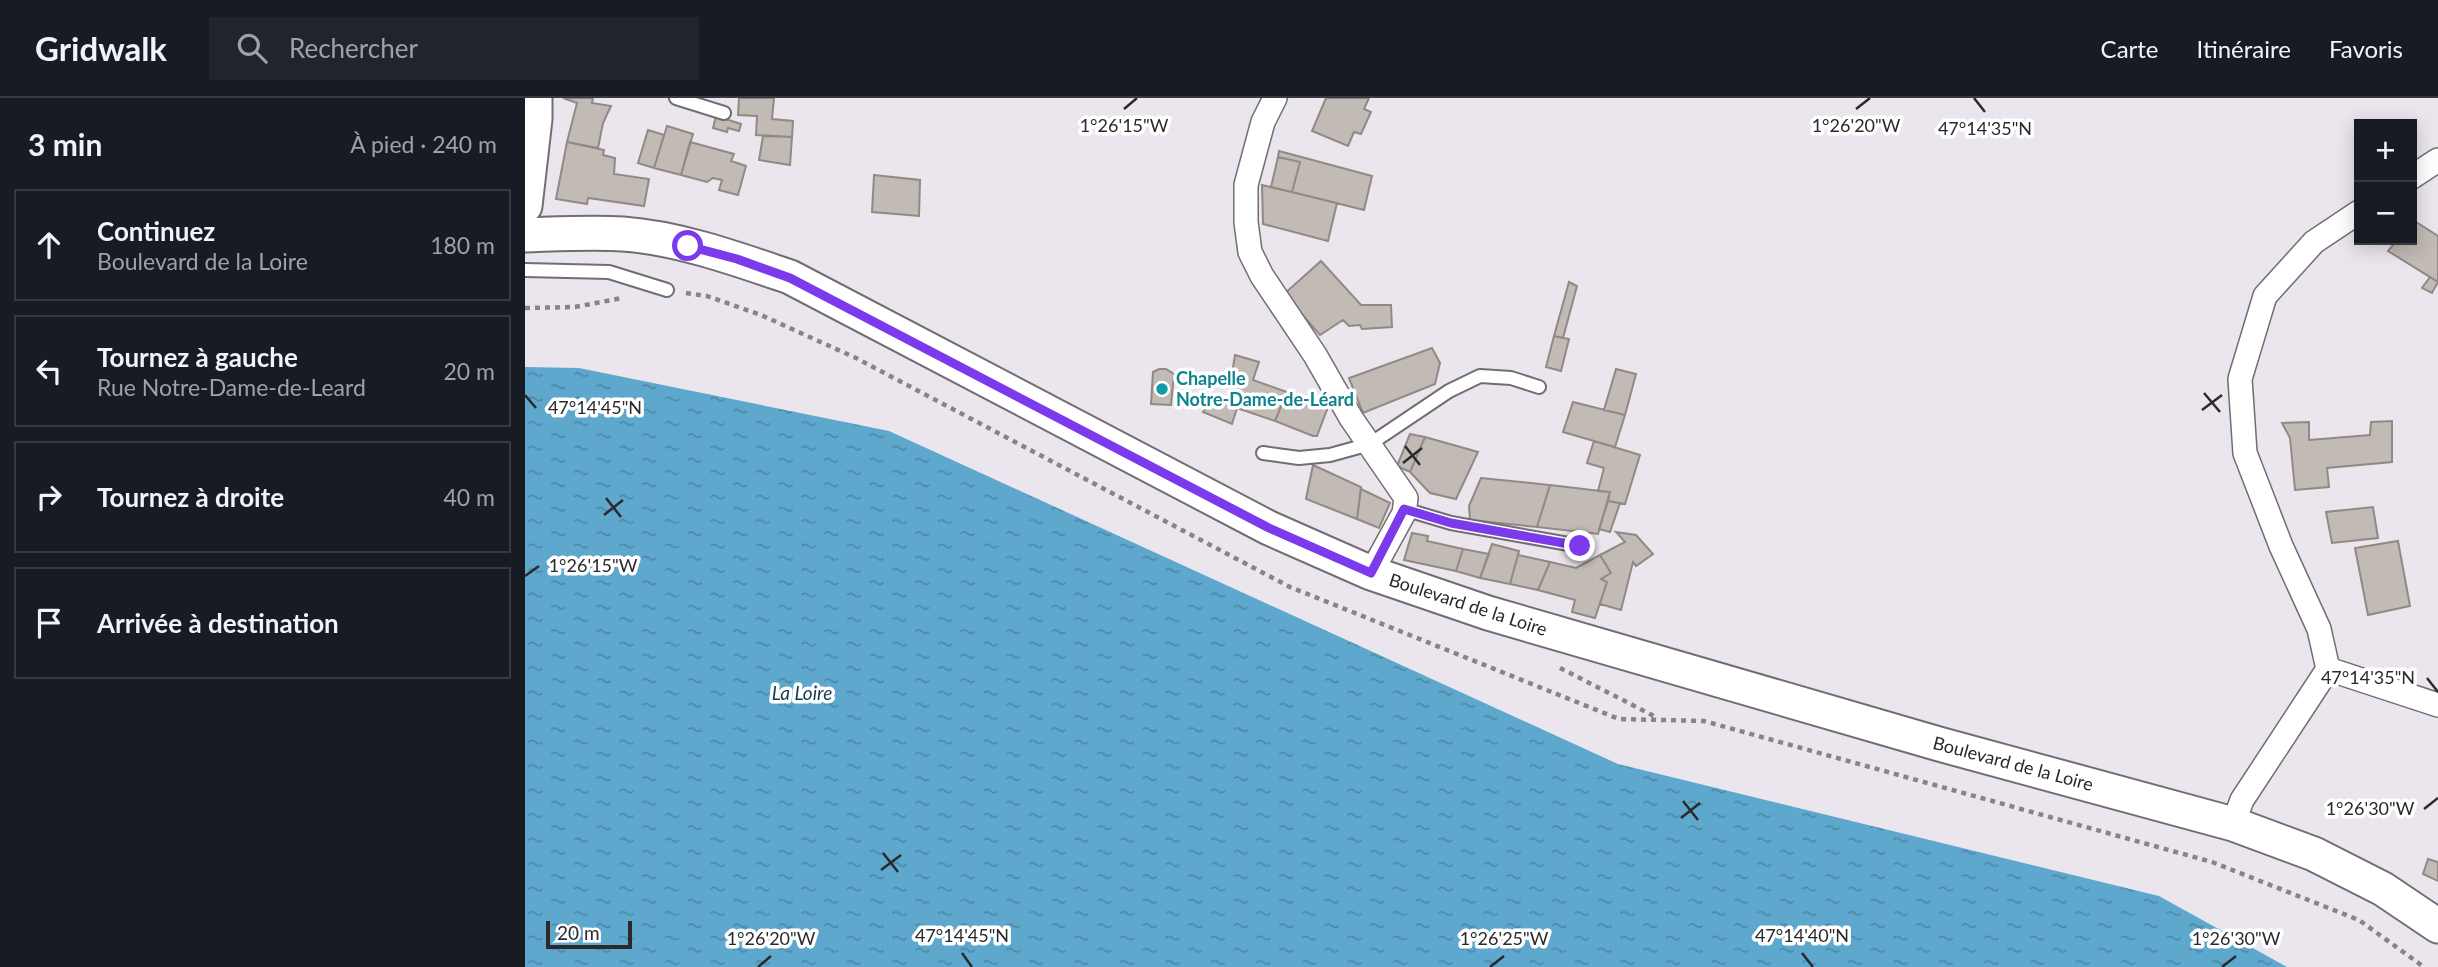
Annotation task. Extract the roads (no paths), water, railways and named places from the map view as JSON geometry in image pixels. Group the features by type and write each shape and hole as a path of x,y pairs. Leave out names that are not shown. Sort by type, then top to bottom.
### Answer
{"main road":[{"path":"525,223 535,98"},
{"name":"Boulevard de la Loire","path":"525,223 624,234 688,246 737,259 790,278 906,332 1269,528 1371,573 1488,613 1939,744 2233,824 2326,860 2383,889 2438,926"}],"street":[{"path":"1275,98 1263,122 1246,185 1249,252 1315,355 1351,418 1406,498 1404,509 1371,573"},
{"path":"2417,174 2438,160"},
{"path":"2233,824 2242,800 2328,669 2319,629 2281,545 2245,453 2240,379 2265,296 2314,242 2354,215"},
{"path":"2328,669 2438,705"}],"lane":[{"path":"676,98 724,113"},
{"path":"525,270 609,272 667,290"},
{"path":"1263,453 1309,457 1330,455 1370,444 1449,391 1480,376 1511,378 1539,387"},
{"path":"1404,509 1451,523 1580,546"}],"water":[{"name":"La Loire","path":"525,367 579,368 889,431 1618,764 2159,896 2287,967 525,967"}],"place":[{"name":"Chapelle Notre-Dame-de-Léard","path":"1162,389"}]}
